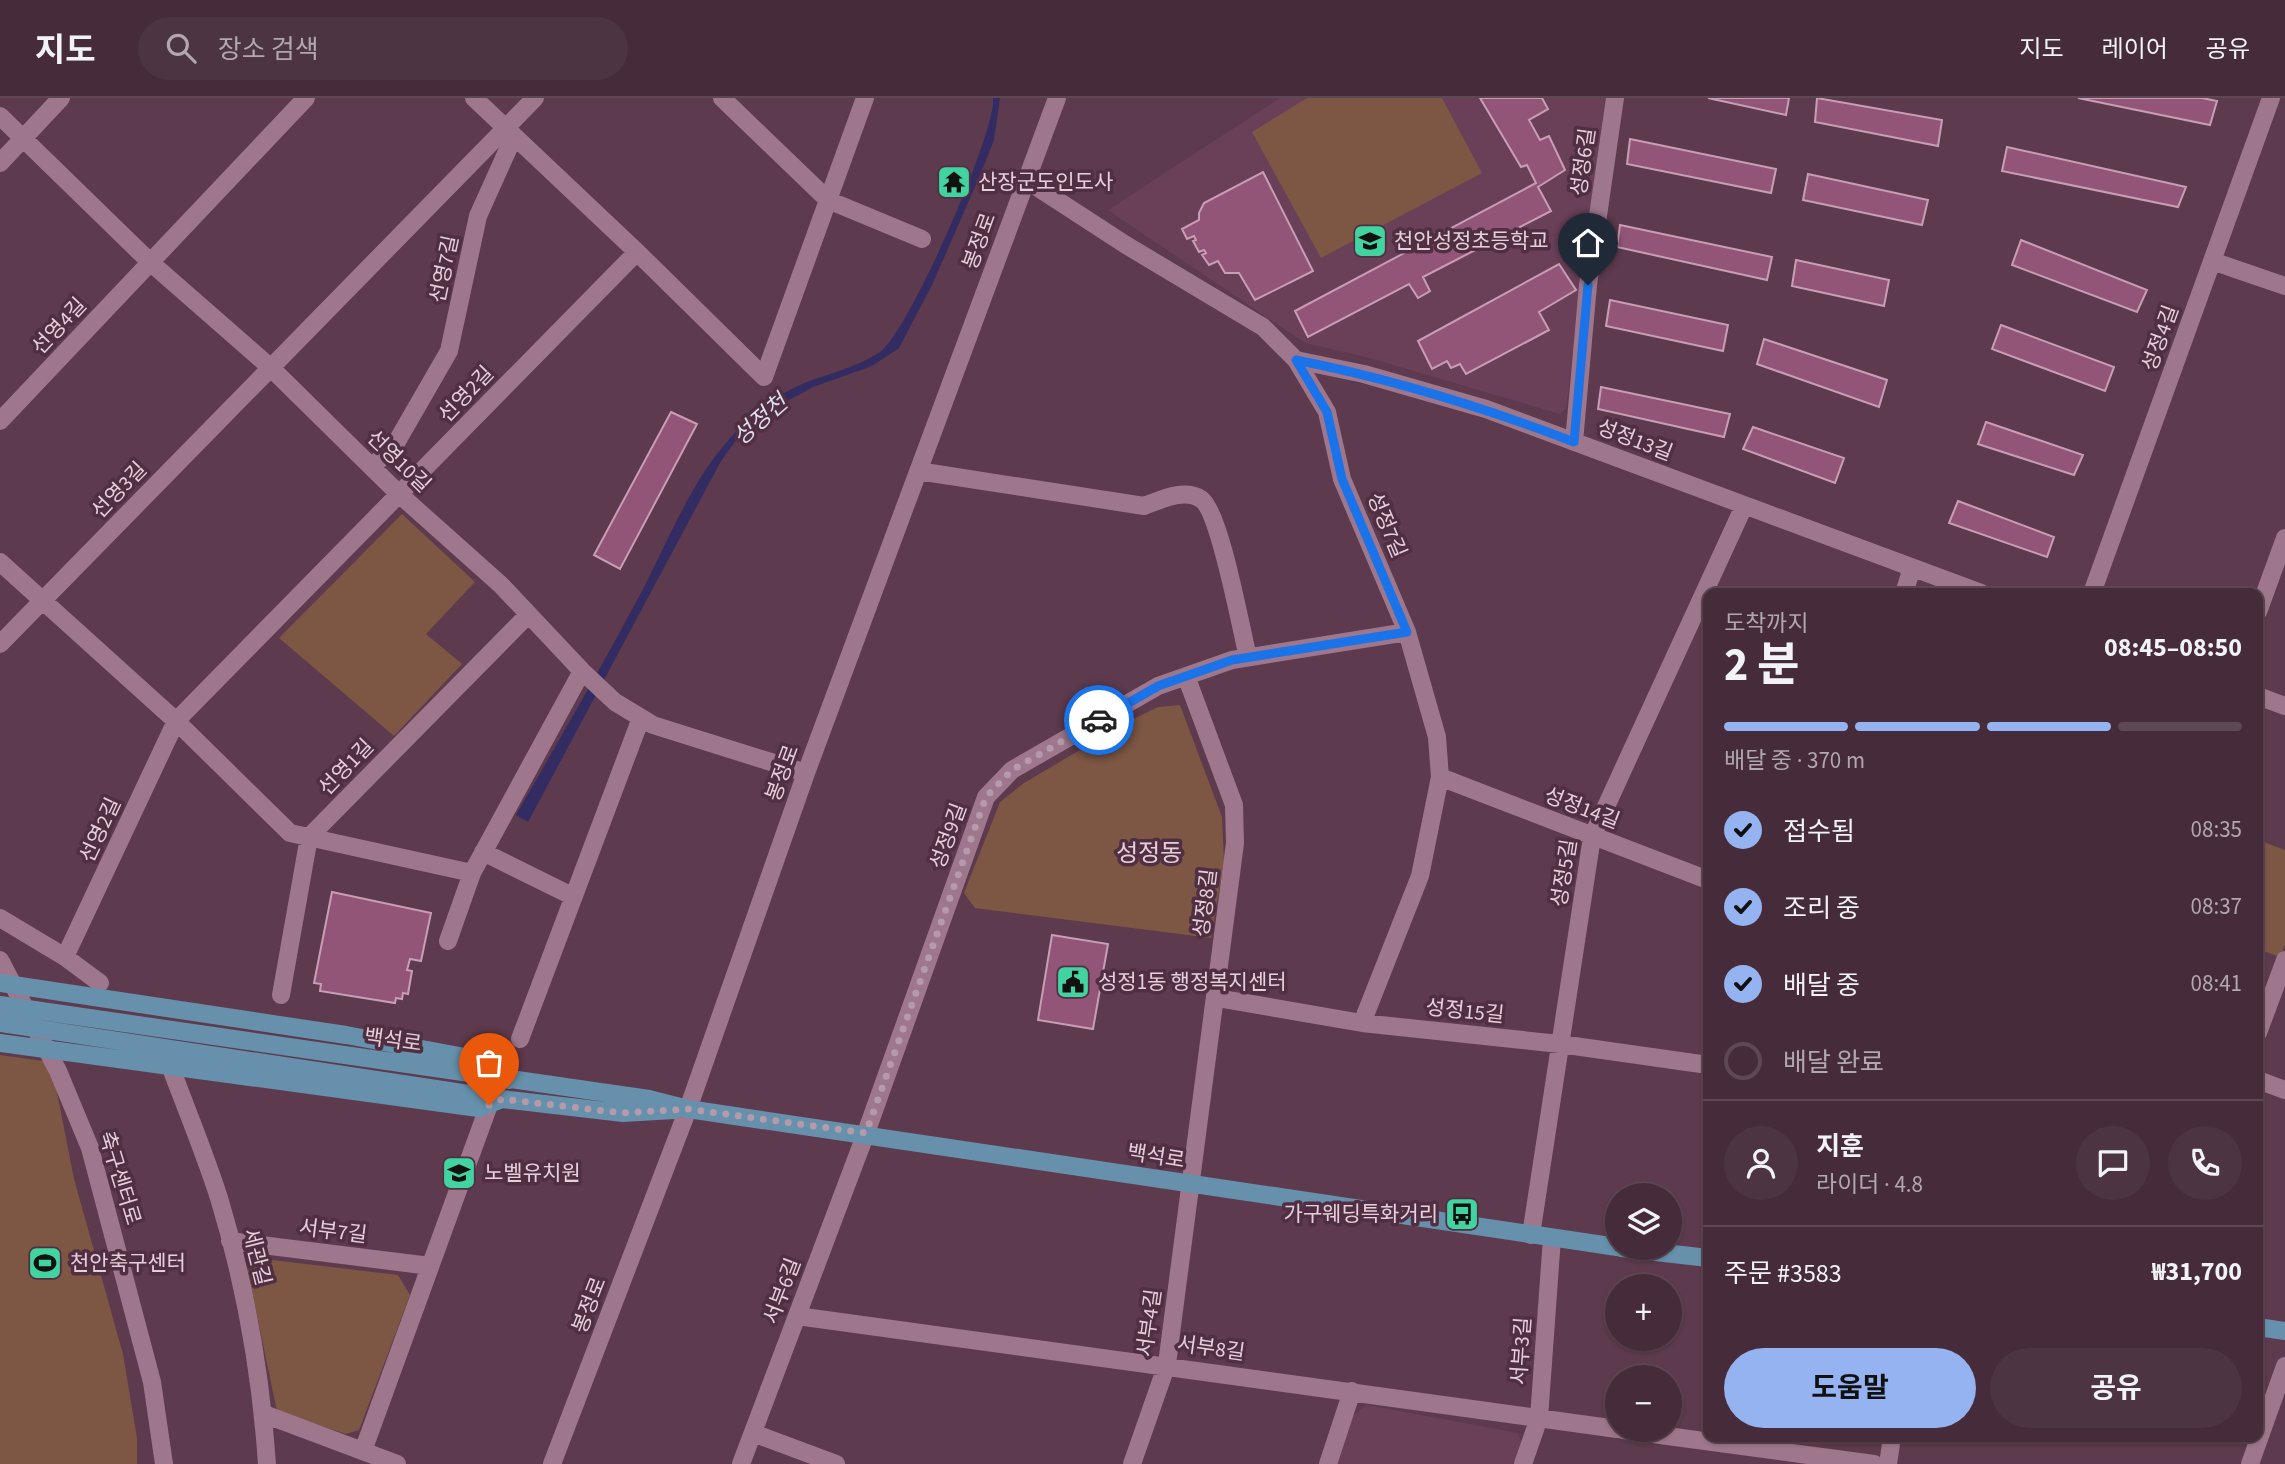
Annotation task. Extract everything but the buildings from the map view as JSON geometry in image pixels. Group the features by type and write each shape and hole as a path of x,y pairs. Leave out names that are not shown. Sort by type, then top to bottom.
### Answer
{"main road":[{"path":"7,984 346,1035 465,1056 490,1065 509,1080"},
{"name":"백석로","path":"0,1005 649,1099 688,1109 866,1133 1605,1246"},
{"name":"백석로","path":"0,1023 496,1102 623,1113 688,1109"},
{"path":"0,1043 449,1105 478,1108 496,1102"},
{"name":"백석로","path":"1682,1255 1703,1257"},
{"path":"2263,1328 2285,1331"}],"street":[{"path":"0,163 61,98"},
{"name":"선영4길","path":"0,421 306,98"},
{"path":"474,98 764,377 865,98"},
{"name":"선영3길","path":"0,644 270,367 509,132 534,98"},
{"path":"722,98 828,200 922,239"},
{"name":"봉정로","path":"552,1464 688,1109 806,773 1056,98"},
{"name":"성정6길","path":"1574,442 1588,285 1615,98"},
{"name":"성정4길","path":"2094,588 2271,98"},
{"name":"선영10길","path":"0,116 150,262 270,367 399,494 500,585 615,702 653,725 806,773"},
{"name":"선영7길","path":"372,467 396,443 449,351 478,216 509,132"},
{"name":"성정7길","path":"1026,180 1184,281 1263,327 1296,360 1327,412 1342,479 1407,632 1437,737 1440,777 1420,876 1362,1023"},
{"name":"선영2길","path":"65,957 176,721 637,252"},
{"path":"2212,261 2285,286"},
{"name":"성정13길","path":"1296,360 1364,373 1486,409 1967,588"},
{"path":"918,471 1144,506 1178,494 1199,497 1208,505 1219,533 1248,657"},
{"name":"성정5길","path":"1706,588 1744,506"},
{"path":"2263,598 2285,538"},
{"path":"0,562 42,603 176,721 290,833 472,873"},
{"path":"1906,588 1912,568"},
{"name":"성정5길","path":"1531,1235 1592,836 1703,595"},
{"name":"선영1길","path":"309,837 528,615"},
{"name":"성정9길","path":"866,1133 986,797 1012,770 1158,686 1186,676 1248,657 1407,632"},
{"path":"448,941 472,873 582,671"},
{"name":"성정8길","path":"1186,676 1234,806 1235,844 1191,1184"},
{"path":"2263,697 2285,706"},
{"path":"520,1039 641,718"},
{"name":"성정14길","path":"1440,777 1703,878"},
{"path":"281,995 309,837"},
{"path":"483,852 572,897"},
{"path":"0,918 65,957 100,983"},
{"name":"축구센터로","path":"0,960 7,984 47,1051 90,1148 152,1382 164,1464"},
{"path":"2263,1019 2285,960"},
{"name":"성정15길","path":"1217,998 1362,1023 1560,1044 1703,1064"},
{"name":"세관길","path":"171,1068 218,1197 230,1241 244,1300 264,1414 267,1464"},
{"path":"2263,1082 2285,1090"},
{"path":"363,1451 430,1266 496,1102"},
{"name":"서부6길","path":"741,1464 866,1133"},
{"name":"서부4길","path":"1132,1464 1167,1364 1191,1184"},
{"name":"서부3길","path":"1523,1464 1539,1418 1552,1238"},
{"name":"서부7길","path":"230,1241 430,1266"},
{"name":"서부8길","path":"797,1316 1167,1364 1605,1427"},
{"path":"2263,1428 2285,1366"},
{"path":"1328,1464 1352,1391"},
{"path":"264,1414 397,1464"},
{"path":"753,1433 836,1464"},
{"path":"1682,1438 1703,1441"},
{"path":"1712,1442 1874,1464"},
{"path":"1888,1464 1891,1442"},
{"path":"2250,1464 2258,1442"}],"shaded area":[{"name":"천안성정초등학교","path":"1280,98 1605,98 1566,408 1560,414 1366,357 1305,343 1108,210"},
{"path":"1307,98 1442,98 1482,173 1321,258 1252,132"},
{"path":"402,514 475,582 426,634 462,664 394,736 279,638"},
{"path":"1180,705 1222,817 1224,861 1211,938 975,908 964,893 1000,802 1024,783 1129,721 1158,707"},
{"path":"2263,842 2285,850 2285,945 2280,957 2263,951"},
{"name":"천안축구센터","path":"0,1055 51,1062 74,1179 123,1354 137,1438 137,1464 0,1464"},
{"path":"264,1259 398,1275 410,1295 359,1430 346,1434 279,1412 276,1407 248,1271"},
{"path":"1367,1405 1518,1433 1522,1443 1515,1464 1336,1464 1351,1417"}],"water":[{"name":"성정천","path":"993,98 1000,98 994,140 932,285 899,348 872,366 813,387 776,407 737,439 721,461 528,822 516,815 626,621 694,489 723,447 753,415 789,390 871,357 880,352 893,337 929,272 966,188 981,149"}],"way so far":[{"path":"489,1105 502,1099 623,1113 688,1109 866,1133 986,797 1012,770 1099,720"}],"place":[{"name":"산장군도인도사","path":"954,182"},
{"name":"천안성정초등학교","path":"1370,241"},
{"name":"성정1동 행정복지센터","path":"1073,982"},
{"name":"노벨유치원","path":"459,1173"},
{"name":"가구웨딩특화거리","path":"1462,1214"},
{"name":"천안축구센터","path":"45,1263"}],"district":[{"name":"성정동","path":"1149,853"}],"route":[{"path":"1099,720 1158,686 1232,660 1407,632 1342,479 1327,412 1296,360 1364,373 1486,409 1574,442 1588,285"}]}
